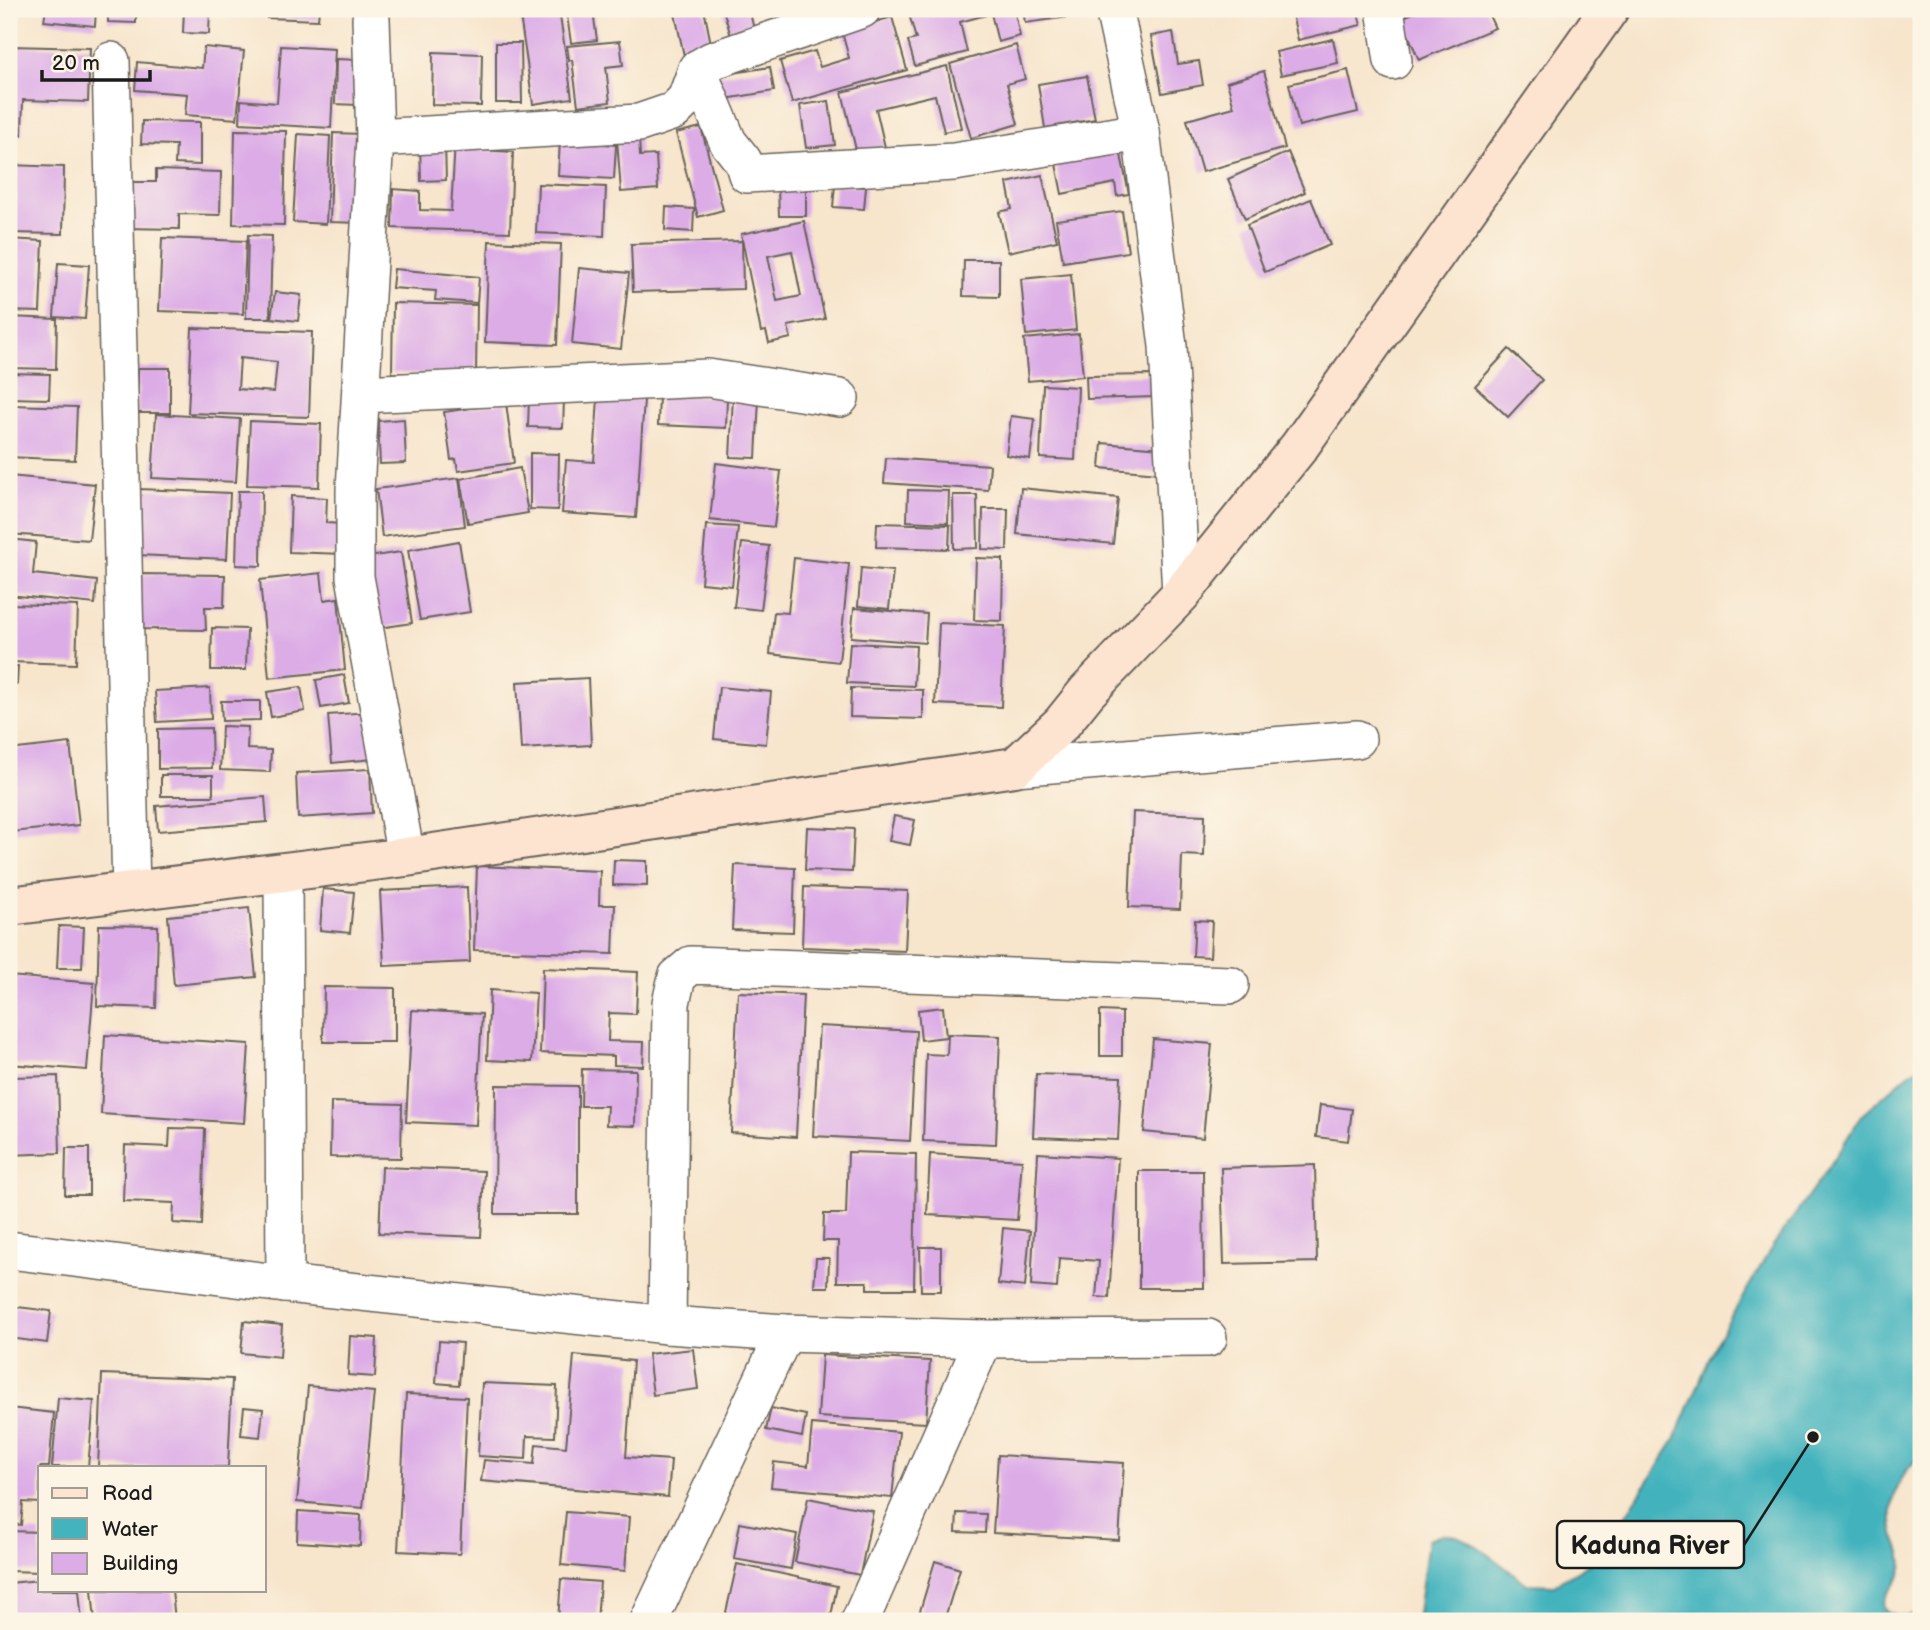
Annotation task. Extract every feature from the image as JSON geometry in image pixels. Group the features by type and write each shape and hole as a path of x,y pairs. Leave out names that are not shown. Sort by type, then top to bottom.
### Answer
{"street":[{"path":"375,138 639,123 674,111 685,99 697,69 711,61 862,9"},
{"path":"1114,9 1141,132 1168,346 1181,594"},
{"path":"1385,9 1393,61"},
{"path":"1015,767 1062,723 1087,692 1181,594 1299,447 1609,9"},
{"path":"371,19 375,138 355,490 355,577 406,857"},
{"path":"111,61 131,891"},
{"path":"697,69 728,142 743,161 747,174 954,162 1141,132"},
{"path":"361,394 708,378 839,398"},
{"path":"9,906 406,857 1015,767 1357,738"},
{"path":"283,872 285,1284"},
{"path":"667,1325 671,1003 677,977 691,965 1230,985"},
{"path":"9,1250 285,1284 667,1325 785,1333 984,1339 1208,1338"},
{"path":"649,1621 785,1333"},
{"path":"860,1621 984,1339"}],"water":[{"path":"1921,1066 1921,1455 1901,1480 1893,1500 1892,1522 1903,1564 1898,1580 1886,1597 1883,1607 1901,1616 1921,1611 1921,1621 1417,1621 1428,1540 1443,1534 1457,1536 1477,1546 1527,1584 1554,1585 1598,1558 1675,1440 1716,1343 1772,1247 1862,1115"}],"building":[{"path":"46,9 96,9 95,26 44,21"},
{"path":"108,9 136,9 136,23 108,22"},
{"path":"146,9 179,9 179,14 146,12"},
{"path":"184,9 210,9 209,34 183,33"},
{"path":"267,9 319,9 318,20 267,18"},
{"path":"519,9 559,9 572,98 533,104"},
{"path":"566,9 599,9 593,11 597,40 571,43"},
{"path":"674,9 704,9 712,49 684,56"},
{"path":"723,9 749,9 756,37 733,43"},
{"path":"929,9 984,9 986,15 960,22 967,52 915,66 908,41 916,39 909,14"},
{"path":"990,9 1014,9 1020,36 998,42"},
{"path":"1023,9 1069,9 1070,17 1025,23"},
{"path":"1291,9 1357,9 1361,25 1298,40"},
{"path":"1423,9 1486,9 1495,28 1419,60 1401,18"},
{"path":"892,17 907,70 792,103 780,61 815,51 820,67 849,58 842,32"},
{"path":"1173,32 1178,64 1199,61 1203,85 1162,93 1151,36"},
{"path":"1333,39 1338,63 1281,75 1276,52"},
{"path":"620,41 623,65 606,67 610,102 578,106 572,60 569,60 567,46"},
{"path":"496,43 521,43 522,103 496,103"},
{"path":"1016,45 1025,79 1007,84 1018,124 971,138 950,64"},
{"path":"10,46 90,48 88,102 23,100 22,135 9,135"},
{"path":"281,46 335,49 331,128 240,123 241,100 277,103"},
{"path":"204,47 244,51 237,119 185,115 187,94 135,90 137,62 202,68"},
{"path":"433,52 482,54 481,106 432,105"},
{"path":"336,59 359,60 358,105 335,104"},
{"path":"947,66 961,128 944,132 935,95 876,109 885,147 857,154 842,92"},
{"path":"770,67 774,91 719,100 715,76"},
{"path":"1348,70 1358,112 1299,126 1289,84"},
{"path":"1264,71 1285,148 1202,172 1187,120 1234,107 1227,82"},
{"path":"1087,76 1095,119 1045,128 1038,84"},
{"path":"829,101 835,145 806,148 800,105"},
{"path":"142,121 200,122 200,165 175,164 176,145 141,144"},
{"path":"701,127 723,210 698,217 676,133"},
{"path":"235,130 286,131 284,225 233,224"},
{"path":"333,133 362,134 360,223 330,222"},
{"path":"298,134 330,136 326,224 293,222"},
{"path":"639,137 640,156 656,155 658,189 621,192 617,139"},
{"path":"560,141 616,145 614,179 558,176"},
{"path":"445,142 446,180 421,181 420,143"},
{"path":"455,142 481,150 513,152 510,232 392,228 393,189 420,191 420,210 451,211"},
{"path":"1120,150 1129,194 1117,196 1115,183 1062,194 1056,164"},
{"path":"1288,152 1305,192 1245,219 1228,179"},
{"path":"9,165 64,167 63,234 9,233"},
{"path":"156,170 221,172 220,215 179,214 179,229 122,228 123,182 156,182"},
{"path":"1042,175 1057,241 1008,252 999,212 1012,209 1007,183"},
{"path":"538,184 606,187 604,236 536,233"},
{"path":"835,185 866,187 864,209 833,207"},
{"path":"778,187 806,187 806,216 779,216"},
{"path":"1311,199 1330,245 1265,272 1247,225"},
{"path":"666,207 694,209 693,232 665,230"},
{"path":"1122,211 1128,252 1063,262 1056,220"},
{"path":"804,221 825,319 788,326 791,338 769,343 766,331 761,332 741,234","holes":["792,251 801,296 777,301 768,256"]},
{"path":"248,235 272,236 270,318 246,318"},
{"path":"162,238 246,241 243,314 159,311"},
{"path":"9,239 43,241 40,312 9,311"},
{"path":"489,241 561,244 557,345 485,342"},
{"path":"742,241 743,289 633,292 631,244"},
{"path":"964,260 999,260 999,297 963,296"},
{"path":"58,263 89,265 85,319 54,317"},
{"path":"579,268 629,273 621,349 572,344"},
{"path":"394,269 479,277 477,303 435,300 436,291 392,288"},
{"path":"1071,274 1076,330 1026,335 1021,279"},
{"path":"275,292 301,295 298,321 271,318"},
{"path":"393,303 477,305 476,374 392,373"},
{"path":"9,317 57,319 56,369 9,368"},
{"path":"192,328 312,332 309,417 188,413","holes":["240,358 277,362 274,392 238,389"]},
{"path":"1079,334 1083,376 1028,381 1024,339"},
{"path":"1509,349 1542,380 1508,417 1475,386"},
{"path":"138,368 170,368 170,413 138,413"},
{"path":"9,373 50,374 49,399 9,398"},
{"path":"1155,375 1156,397 1087,399 1086,376"},
{"path":"1043,385 1078,387 1075,460 1040,458"},
{"path":"659,395 727,397 726,428 658,425"},
{"path":"733,396 759,398 756,458 730,457"},
{"path":"598,397 644,400 636,518 562,513 566,460 594,462"},
{"path":"529,398 564,400 563,428 528,427"},
{"path":"506,403 514,463 458,471 456,459 451,460 444,412"},
{"path":"9,405 77,407 75,460 9,457"},
{"path":"156,414 240,419 236,482 152,478"},
{"path":"1011,416 1035,419 1030,459 1006,455"},
{"path":"404,419 406,463 380,464 378,421"},
{"path":"250,421 321,424 319,487 247,485"},
{"path":"1102,443 1161,448 1159,473 1100,468"},
{"path":"530,453 559,454 558,510 530,509"},
{"path":"886,458 990,465 988,490 884,483"},
{"path":"716,463 781,471 774,527 710,520"},
{"path":"520,468 528,513 468,523 460,479"},
{"path":"9,476 95,484 89,540 9,534"},
{"path":"459,478 465,526 382,537 376,489"},
{"path":"1021,488 1118,498 1113,544 1017,534"},
{"path":"139,489 230,493 227,559 137,555"},
{"path":"908,490 949,491 948,523 907,521"},
{"path":"238,491 262,491 261,566 236,565"},
{"path":"953,495 977,495 978,548 954,549"},
{"path":"291,496 327,498 326,523 344,524 343,554 289,552"},
{"path":"983,509 1008,509 1007,550 982,549"},
{"path":"877,523 950,525 949,549 876,547"},
{"path":"706,525 738,527 732,586 701,583"},
{"path":"9,539 36,542 33,574 97,581 95,604 9,595"},
{"path":"459,541 470,612 420,620 408,550"},
{"path":"742,543 769,546 761,610 734,607"},
{"path":"401,552 412,623 379,628 368,557"},
{"path":"794,558 849,564 839,662 770,654 774,612 788,613"},
{"path":"976,558 1003,559 1002,621 974,620"},
{"path":"861,568 893,571 889,609 858,606"},
{"path":"321,573 324,600 338,598 345,670 269,678 260,580"},
{"path":"139,574 225,575 224,607 205,607 206,630 138,629"},
{"path":"9,604 78,606 76,664 9,662"},
{"path":"854,608 927,614 925,643 851,637"},
{"path":"939,623 1005,626 1001,707 935,704"},
{"path":"212,628 247,629 246,670 211,670"},
{"path":"850,643 916,646 914,686 847,683"},
{"path":"9,666 18,666 17,684 9,683"},
{"path":"344,675 349,703 321,708 316,680"},
{"path":"588,678 591,745 521,749 517,682"},
{"path":"301,687 305,711 271,717 267,692"},
{"path":"719,687 771,692 766,744 714,739"},
{"path":"210,688 211,719 157,722 155,691"},
{"path":"851,688 923,690 923,719 850,717"},
{"path":"221,701 260,701 260,720 222,721"},
{"path":"369,712 373,759 332,763 328,715"},
{"path":"222,726 248,727 247,749 271,750 270,772 220,770"},
{"path":"211,728 212,768 158,769 158,729"},
{"path":"70,743 79,825 12,832 9,750"},
{"path":"370,769 372,813 298,818 296,773"},
{"path":"161,775 213,775 213,796 161,796"},
{"path":"265,797 267,822 158,831 156,806"},
{"path":"1133,812 1205,815 1204,856 1182,855 1180,909 1129,907"},
{"path":"894,816 915,820 910,845 889,841"},
{"path":"807,827 854,829 852,872 805,870"},
{"path":"614,860 647,861 647,886 613,885"},
{"path":"735,865 795,868 793,932 732,930"},
{"path":"477,866 600,871 599,905 615,905 613,954 474,950"},
{"path":"467,887 470,962 384,966 380,891"},
{"path":"804,887 908,891 905,951 802,947"},
{"path":"323,889 354,892 350,933 320,930"},
{"path":"249,908 256,977 174,985 168,916"},
{"path":"1195,920 1212,921 1210,957 1193,956"},
{"path":"99,925 158,926 156,1008 97,1006"},
{"path":"59,926 84,927 82,968 57,968"},
{"path":"543,968 638,972 636,1014 609,1013 608,1041 644,1042 643,1066 614,1065 614,1056 540,1053"},
{"path":"9,976 94,983 87,1070 9,1064"},
{"path":"324,987 395,988 395,1042 323,1042"},
{"path":"490,990 536,993 532,1062 487,1060"},
{"path":"738,992 803,995 796,1137 731,1133"},
{"path":"943,1007 946,1037 921,1040 918,1010"},
{"path":"412,1010 482,1014 476,1125 406,1122"},
{"path":"1100,1011 1122,1012 1122,1056 1100,1056"},
{"path":"819,1026 916,1031 910,1141 813,1136"},
{"path":"948,1034 1000,1036 996,1144 923,1141 926,1054 947,1055"},
{"path":"105,1035 249,1044 244,1123 101,1114"},
{"path":"1153,1039 1212,1044 1203,1138 1144,1132"},
{"path":"582,1069 636,1070 635,1126 606,1125 607,1106 581,1106"},
{"path":"1036,1074 1121,1077 1118,1140 1033,1137"},
{"path":"58,1076 60,1153 9,1155 9,1077"},
{"path":"496,1085 578,1086 578,1214 495,1214"},
{"path":"331,1102 402,1104 401,1158 330,1157"},
{"path":"1320,1105 1352,1109 1348,1141 1316,1137"},
{"path":"170,1128 205,1129 202,1225 173,1223 174,1203 123,1201 125,1145 169,1147"},
{"path":"66,1148 89,1148 89,1195 65,1195"},
{"path":"848,1152 916,1154 914,1289 867,1289 867,1282 837,1282 838,1241 823,1241 824,1214 846,1214"},
{"path":"1038,1153 1118,1158 1109,1298 1096,1297 1099,1261 1059,1258 1057,1288 1031,1286"},
{"path":"930,1154 1022,1160 1017,1220 927,1215"},
{"path":"1315,1165 1317,1262 1224,1264 1221,1168"},
{"path":"382,1167 484,1171 481,1237 379,1233"},
{"path":"1139,1171 1203,1171 1204,1288 1139,1288"},
{"path":"1003,1228 1030,1231 1025,1287 998,1284"},
{"path":"920,1247 941,1247 941,1291 921,1291"},
{"path":"816,1258 829,1258 828,1287 814,1287"},
{"path":"9,1306 51,1311 47,1343 9,1338"},
{"path":"244,1321 282,1325 280,1357 241,1353"},
{"path":"350,1336 377,1338 375,1377 348,1375"},
{"path":"439,1341 462,1343 459,1385 436,1383"},
{"path":"693,1349 698,1389 653,1395 648,1354"},
{"path":"574,1355 633,1361 626,1457 671,1460 668,1497 481,1481 484,1460 534,1464 536,1444 566,1447"},
{"path":"822,1355 930,1361 926,1423 818,1417"},
{"path":"102,1374 232,1379 228,1466 98,1466"},
{"path":"482,1383 557,1386 555,1437 527,1436 526,1459 478,1456"},
{"path":"308,1386 374,1392 363,1508 297,1502"},
{"path":"406,1394 467,1397 460,1554 398,1551"},
{"path":"58,1398 94,1401 88,1466 52,1466"},
{"path":"244,1407 263,1409 260,1437 241,1435"},
{"path":"9,1408 54,1413 49,1466 38,1466 38,1503 23,1502 21,1525 9,1524"},
{"path":"771,1408 806,1415 802,1437 766,1430"},
{"path":"812,1424 899,1432 892,1498 771,1487 774,1462 808,1466"},
{"path":"998,1455 1124,1463 1119,1540 993,1533"},
{"path":"808,1498 873,1511 860,1575 795,1562"},
{"path":"298,1511 361,1515 360,1546 297,1542"},
{"path":"566,1512 629,1517 625,1571 561,1565"},
{"path":"957,1513 986,1514 985,1533 956,1532"},
{"path":"740,1523 797,1534 791,1569 734,1559"},
{"path":"10,1531 38,1532 38,1572 9,1571"},
{"path":"935,1561 960,1569 944,1621 917,1621"},
{"path":"737,1564 837,1586 830,1621 724,1621"},
{"path":"561,1579 600,1582 597,1621 558,1621"},
{"path":"38,1580 38,1592 79,1592 82,1621 12,1621 9,1583"},
{"path":"92,1592 172,1592 175,1621 95,1621"}],"place":[{"name":"Kaduna River","path":"1813,1437"}]}
